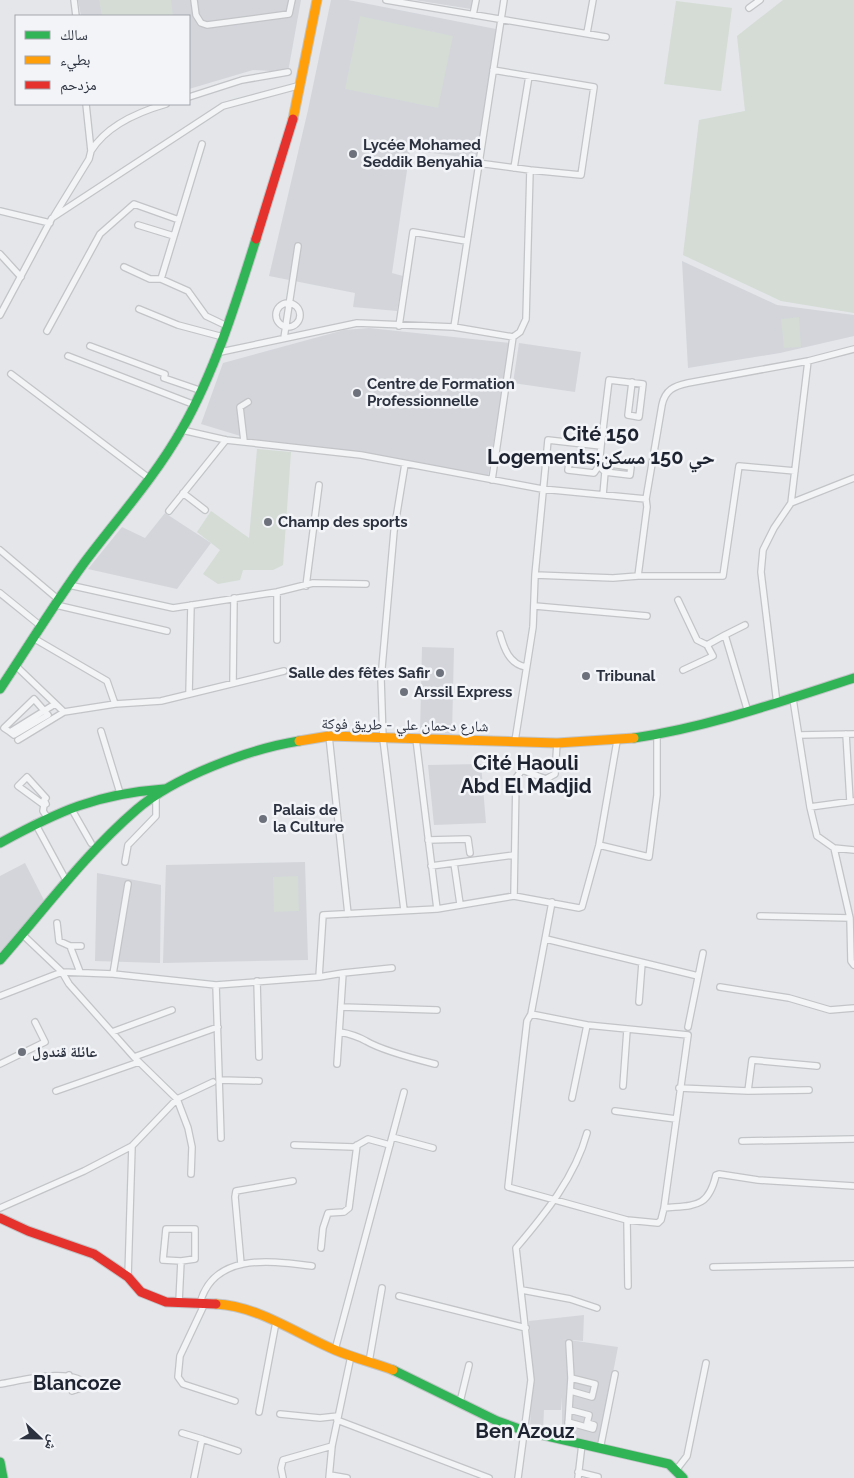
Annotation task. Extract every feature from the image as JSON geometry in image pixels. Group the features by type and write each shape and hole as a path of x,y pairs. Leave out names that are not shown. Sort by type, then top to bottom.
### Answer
{"main road":[{"path":"0,689 36,639 69,585 150,479 196,405 227,326 275,181 301,85 316,0"},
{"name":"شارع دحمان علي - طريق فوكة","path":"0,960 110,835 156,795 223,762 250,752 279,744 329,736 557,743 617,741 657,735 748,712 854,678"},
{"path":"0,843 35,823 71,808 120,793 169,788"},
{"path":"0,1218 28,1231 94,1254 128,1277 141,1292 156,1299 230,1305 276,1322 334,1350 400,1372 497,1421 525,1431 670,1464 683,1478"},
{"path":"0,1462 3,1478"}],"street":[{"path":"74,0 76,15"},
{"path":"194,0 196,14 201,23 207,25 289,14 292,0"},
{"path":"386,0 606,36"},
{"path":"474,14 476,0"},
{"path":"454,328 504,0"},
{"path":"587,33 593,0"},
{"path":"749,8 760,0"},
{"path":"478,163 581,175 594,87 493,70"},
{"path":"190,97 242,80 288,72"},
{"path":"514,168 529,76"},
{"path":"0,211 51,220 223,106 301,85"},
{"path":"86,105 92,151"},
{"path":"0,315 51,220 100,138 111,129 144,110 162,105"},
{"path":"161,280 202,144"},
{"path":"216,353 350,323 454,328 513,337 520,332 526,319 530,170"},
{"path":"47,331 100,234 134,204 179,220"},
{"path":"138,225 174,236"},
{"path":"399,326 413,232 466,241"},
{"path":"284,338 298,246"},
{"path":"0,254 21,277"},
{"path":"124,267 150,279 161,280 188,291 206,316 227,326"},
{"path":"289,303 297,307 300,318 294,325 286,327 278,323 276,312 281,305 289,303"},
{"path":"139,309 178,325 223,337"},
{"path":"492,480 513,337"},
{"path":"90,346 165,374 164,378 202,390"},
{"path":"638,576 647,507 646,499 664,395 672,388 688,383 808,361 854,349"},
{"path":"68,356 196,405"},
{"path":"777,704 761,572 763,550 774,528 791,503 808,361"},
{"path":"11,374 150,479"},
{"path":"603,495 605,472 599,463 570,457 568,470 594,473 599,463 609,380 632,382 643,384 639,417 628,416 632,382"},
{"path":"244,442 240,407 248,402"},
{"path":"182,430 226,440 316,448 542,490 646,499"},
{"path":"169,511 226,440"},
{"path":"515,741 535,606 535,575 548,440 601,446"},
{"path":"404,910 383,739 381,679 384,626 394,531 405,464"},
{"path":"535,575 613,578 638,576 723,576 739,466 795,471"},
{"path":"791,503 854,478"},
{"path":"306,586 319,484"},
{"path":"183,493 205,510"},
{"path":"0,550 57,602 167,631"},
{"path":"69,585 173,608 277,592 313,583 366,584"},
{"path":"277,592 277,640"},
{"path":"0,593 42,627"},
{"path":"233,683 234,598"},
{"path":"678,600 697,640 707,645 713,656 683,670"},
{"path":"189,694 191,605"},
{"path":"535,606 647,616"},
{"path":"707,645 745,626"},
{"path":"500,634 509,657 519,665 526,666"},
{"path":"725,635 748,712"},
{"path":"36,639 107,680 115,704"},
{"path":"16,666 64,712"},
{"path":"18,740 64,712 115,704 161,701 284,671"},
{"path":"44,711 34,698 4,728 10,732 44,711 55,704"},
{"path":"793,699 810,807 817,836 834,848 854,850"},
{"path":"102,731 120,793"},
{"path":"810,807 852,801 846,734"},
{"path":"799,735 854,734"},
{"path":"599,846 649,857 658,795 657,735"},
{"path":"329,736 348,914"},
{"path":"416,739 437,908"},
{"path":"319,977 323,915 437,908 514,896 582,907 599,846 617,741"},
{"path":"514,896 516,778 522,770 546,779 555,774 557,743"},
{"path":"44,805 18,786 27,777 46,798 43,811 47,818"},
{"path":"125,862 128,845 156,816 156,795"},
{"path":"71,808 91,843"},
{"path":"35,823 67,882"},
{"path":"428,840 468,839 470,852"},
{"path":"834,848 850,918 851,961 854,965"},
{"path":"431,866 514,855"},
{"path":"454,863 460,904"},
{"path":"113,974 128,884"},
{"path":"531,1014 587,1025 688,1035 664,1208 661,1220 658,1223 627,1220 508,1187 527,1021 531,1014 552,902"},
{"path":"760,916 850,918"},
{"path":"57,923 59,941 70,946 81,946"},
{"path":"23,935 62,972 69,984 134,1057 177,1099 188,1128 192,1147 191,1174"},
{"path":"546,939 698,976"},
{"path":"70,946 80,972"},
{"path":"688,1027 703,953"},
{"path":"639,1002 642,962"},
{"path":"0,996 62,972 113,974 216,984 319,977 392,968"},
{"path":"337,1064 343,973"},
{"path":"257,981 259,1057"},
{"path":"216,984 221,1138"},
{"path":"720,987 789,998 830,1010 854,1008"},
{"path":"341,1007 437,1010"},
{"path":"112,1032 172,1010"},
{"path":"0,1064 45,1042 35,1022"},
{"path":"572,1098 587,1025"},
{"path":"134,1057 218,1027"},
{"path":"622,1086 627,1030"},
{"path":"340,1032 360,1036 366,1041 405,1056 435,1064"},
{"path":"748,1091 752,1060 817,1066"},
{"path":"56,1091 139,1062"},
{"path":"220,1080 259,1081"},
{"path":"0,1208 84,1171 132,1146 177,1099 213,1082"},
{"path":"680,1088 748,1091 809,1090"},
{"path":"334,1350 404,1092"},
{"path":"615,1111 676,1119"},
{"path":"518,1478 531,1380 516,1248 555,1201 583,1148 587,1133"},
{"path":"392,1137 433,1148"},
{"path":"742,1140 854,1139"},
{"path":"294,1145 357,1146 368,1140 390,1145"},
{"path":"128,1277 132,1146"},
{"path":"321,1248 328,1213 344,1212 348,1208 357,1146"},
{"path":"664,1208 699,1204 709,1196 716,1175 719,1174 758,1180 854,1186"},
{"path":"241,1264 236,1191 292,1180"},
{"path":"627,1220 628,1286"},
{"path":"166,1229 195,1229 195,1259 181,1261 164,1260 166,1229"},
{"path":"235,1402 183,1384 178,1377 180,1356 202,1303 203,1294 218,1275 241,1264 263,1260 312,1266"},
{"path":"179,1302 181,1261"},
{"path":"713,1267 854,1264"},
{"path":"369,1362 382,1288"},
{"path":"522,1290 570,1299 597,1308"},
{"path":"399,1296 526,1328"},
{"path":"258,1412 276,1322"},
{"path":"567,1441 571,1378 569,1343"},
{"path":"347,1478 330,1476 332,1446 351,1356"},
{"path":"677,1470 687,1456 706,1363"},
{"path":"460,1402 469,1365"},
{"path":"600,1449 616,1374"},
{"path":"0,1384 69,1375"},
{"path":"570,1391 592,1396 595,1384 571,1378"},
{"path":"568,1422 593,1429 594,1425 587,1423 589,1415 570,1410"},
{"path":"280,1414 338,1418 488,1478"},
{"path":"182,1433 238,1451"},
{"path":"194,1478 202,1439"},
{"path":"582,1444 578,1475 598,1477"},
{"path":"283,1478 281,1468 283,1460 332,1446"}],"shaded area":[{"path":"78,0 301,0 288,72 253,70 190,89 190,15 81,15"},
{"path":"99,0 171,0 173,15 102,15"},
{"name":"Lycée Mohamed Seddik Benyahia","path":"331,0 348,0 496,29 477,159 410,150 392,273 403,276 397,311 353,307 355,293 269,276 308,110"},
{"path":"414,0 473,0 471,9"},
{"path":"783,0 854,0 854,313 781,301 683,255 699,120 745,111 737,36"},
{"path":"676,1 732,8 721,91 664,84"},
{"path":"360,16 453,36 438,108 345,89"},
{"path":"682,261 777,305 854,315 854,336 780,353 688,368"},
{"path":"799,317 801,347 784,348 781,319"},
{"name":"Centre de Formation Professionnelle","path":"369,328 510,343 488,477 247,438 201,424 223,363 344,330"},
{"path":"519,343 581,352 575,392 513,383"},
{"name":"Champ des sports","path":"257,449 291,452 283,565 273,570 243,570 240,580 218,584 203,574 220,550 197,532 211,511 249,538"},
{"path":"165,513 211,543 177,589 88,569 122,527 145,538"},
{"path":"422,647 454,648 452,734 420,733"},
{"path":"481,764 486,823 434,825 428,765"},
{"path":"305,862 308,960 163,963 166,865"},
{"path":"25,863 45,902 0,953 0,876"},
{"path":"97,873 161,885 160,963 95,961"},
{"path":"298,876 299,911 274,912 273,877"},
{"path":"584,1315 583,1341 562,1339 618,1347 599,1445 562,1434 562,1397 561,1410 544,1410 543,1430 530,1428 532,1383 529,1321"}],"traffic: fast":[{"path":"0,689 73,578 148,481 182,429 215,360 256,239"},
{"path":"634,738 718,720 854,678"},
{"path":"0,960 99,845 136,810 152,798 170,786 213,766 258,751 299,741"},
{"path":"0,843 60,813 79,806 118,795 164,789"},
{"path":"393,1370 497,1421 525,1431 669,1464 683,1478"},
{"path":"0,1462 3,1478"}],"traffic: slow":[{"path":"293,119 317,0"},
{"path":"299,741 329,736 557,743 634,738"},
{"path":"216,1304 232,1306 262,1315 349,1356 393,1370"}],"traffic: jam":[{"path":"256,239 293,119"},
{"path":"0,1218 28,1231 94,1254 128,1277 141,1292 166,1302 216,1304"}],"place":[{"name":"Lycée Mohamed Seddik Benyahia","path":"353,154"},
{"name":"Centre de Formation Professionnelle","path":"357,393"},
{"name":"Champ des sports","path":"268,522"},
{"name":"Salle des fêtes Safir","path":"440,673"},
{"name":"Tribunal","path":"586,676"},
{"name":"Arssil Express","path":"404,692"},
{"name":"Palais de la Culture","path":"263,819"},
{"name":"عائلة قندول","path":"22,1052"}],"district":[{"name":"Cité 150 Logements;حي 150 مسكن","path":"601,446"},
{"name":"Cité Haouli Abd El Madjid","path":"526,774"},
{"name":"Blancoze","path":"77,1383"},
{"name":"Ben Azouz","path":"525,1431"}]}
